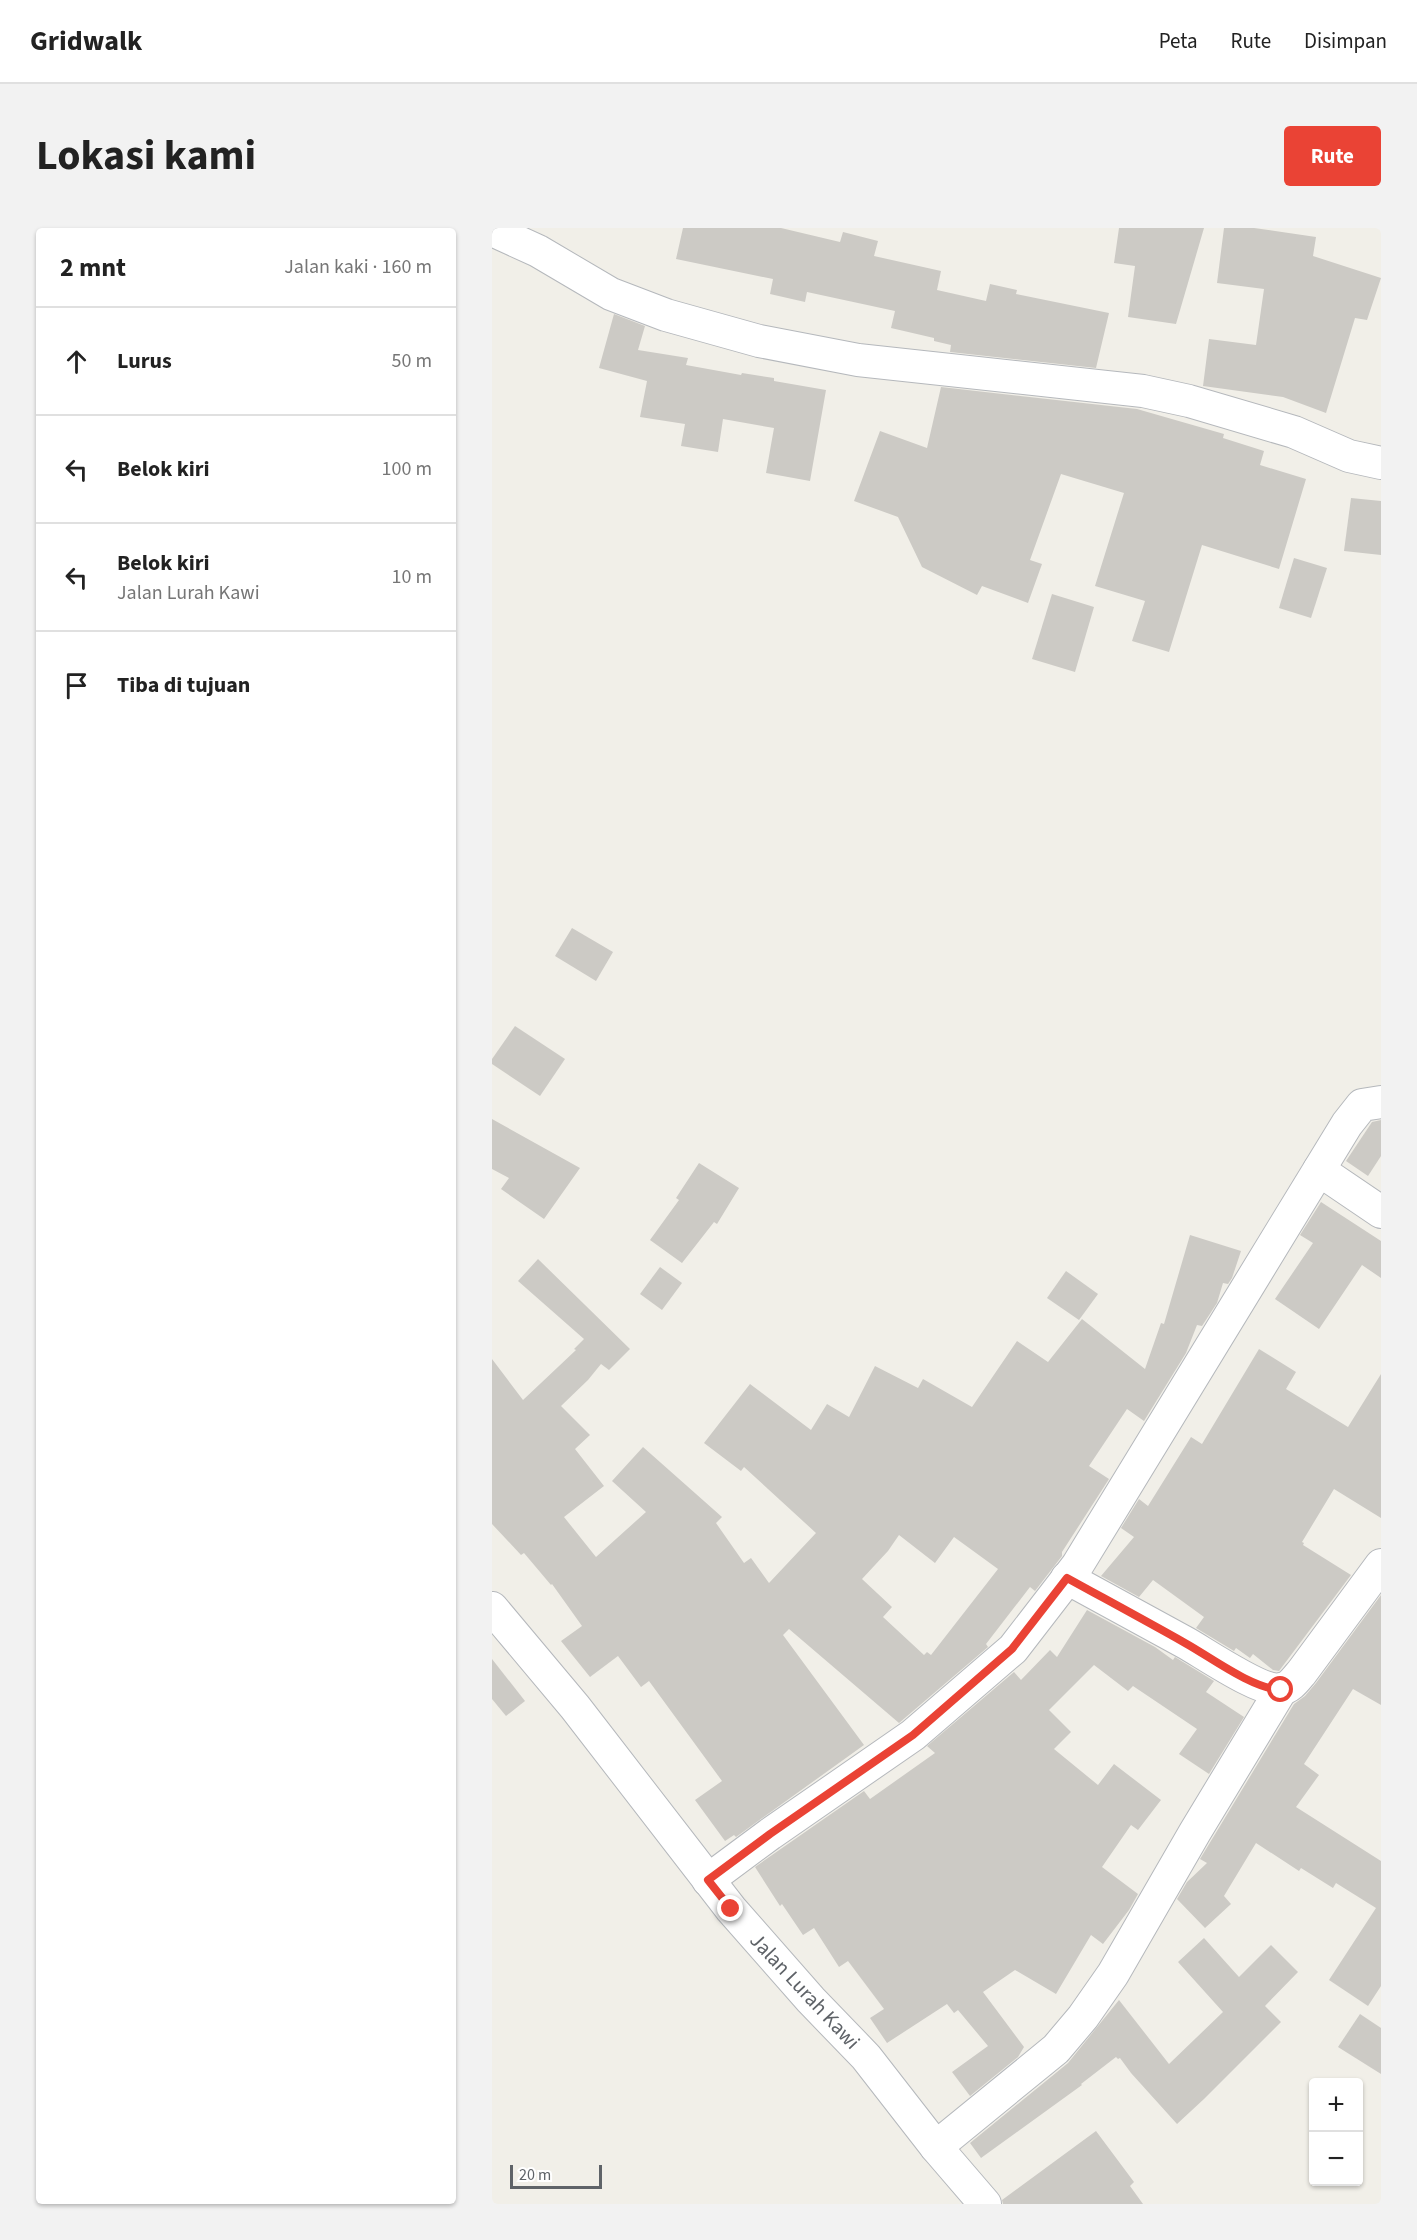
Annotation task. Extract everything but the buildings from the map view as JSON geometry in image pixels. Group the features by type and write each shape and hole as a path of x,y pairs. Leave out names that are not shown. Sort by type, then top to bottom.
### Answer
{"street":[{"path":"492,230 538,251 611,294 666,315 759,341 858,360 1143,391 1189,401 1294,432 1349,456 1381,463"},
{"path":"708,1880 913,1735 1012,1649 1083,1556 1347,1124 1362,1105 1381,1102"},
{"path":"1318,1170 1381,1212"},
{"path":"936,2147 1056,2049 1083,2017 1113,1974 1281,1690 1291,1684 1302,1672 1381,1565"},
{"path":"1067,1578 1188,1644 1225,1667 1263,1686 1281,1690"},
{"name":"Jalan Lurah Kawi","path":"492,1608 582,1716 708,1880 811,2000 866,2057 936,2147 985,2204"}],"route":[{"path":"731,1909 708,1880 913,1735 1012,1649 1067,1578 1188,1644 1225,1667 1263,1686 1281,1690"}]}
